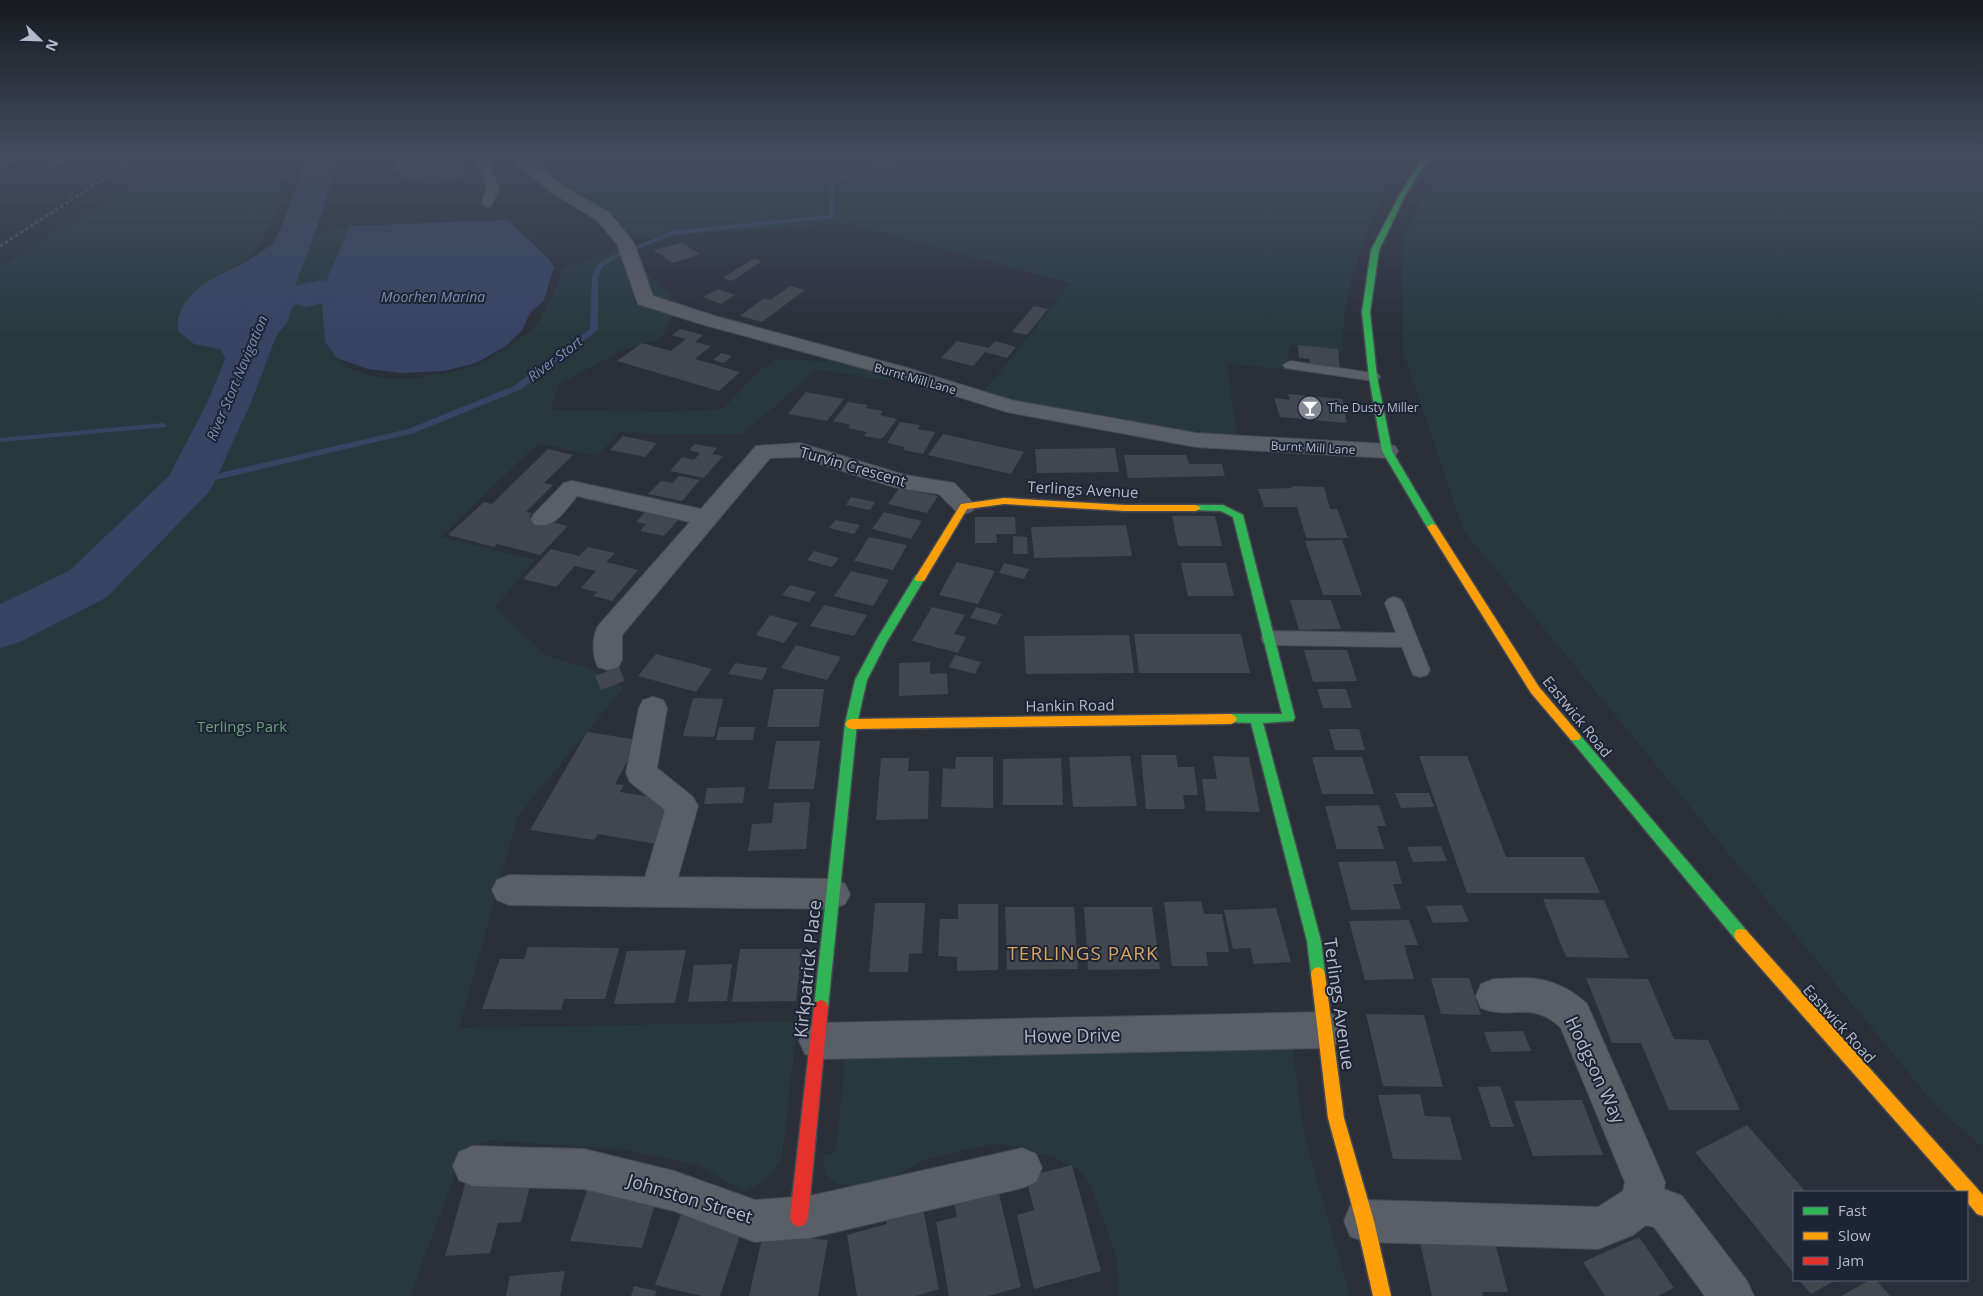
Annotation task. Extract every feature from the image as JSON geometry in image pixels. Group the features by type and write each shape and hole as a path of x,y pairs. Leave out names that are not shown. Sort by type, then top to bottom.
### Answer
{"street":[{"name":"Burnt Mill Lane","path":"604,217 624,243 645,300 708,320 869,365 897,371 1007,406 1196,440 1387,450"},
{"name":"Eastwick Road","path":"1391,217 1375,250 1366,312 1373,377 1387,450 1450,557 1535,690 1728,922 1968,1191"},
{"name":"Turvin Crescent","path":"608,660 608,633 764,450 800,450 902,482 946,488 964,506"},
{"path":"543,519 572,488 706,518"},
{"name":"Terlings Avenue","path":"964,506 1004,501 1126,508 1223,508 1238,515 1289,718"},
{"path":"851,724 861,680 881,642 964,506"},
{"path":"653,708 641,773 682,806 658,892"},
{"name":"Terlings Avenue","path":"1256,718 1314,941 1336,1118 1365,1221 1382,1296"},
{"name":"Hankin Road","path":"851,724 1289,718"},
{"name":"Kirkpatrick Place","path":"799,1218 851,724"},
{"path":"509,890 833,894"},
{"name":"Hodgson Way","path":"1494,996 1538,995 1564,1004 1574,1016 1645,1182 1642,1203"},
{"name":"Howe Drive","path":"818,1041 1325,1030"},
{"name":"Johnston Street","path":"473,1166 584,1169 674,1191 755,1221 810,1217 1022,1168"},
{"name":"Eastwick Road","path":"1968,1191 1983,1208"},
{"path":"1365,1221 1598,1228 1618,1220 1642,1203 1667,1211 1732,1296"}],"lane":[{"path":"1290,365 1373,377"},
{"path":"1394,603 1420,670"},
{"path":"1270,638 1409,640"}],"green space":[{"name":"Terlings Park","path":"79,217 273,217 249,259 227,271 178,331 194,344 220,348 225,358 288,321 292,308 305,295 298,290 281,289 297,238 350,226 321,292 337,358 349,368 371,376 415,379 465,369 486,361 533,330 551,299 563,269 629,246 652,279 673,295 671,320 661,339 620,351 559,385 550,410 669,412 723,409 759,371 775,360 829,361 840,353 897,371 889,381 817,369 743,434 621,432 596,456 538,443 441,537 535,560 495,607 547,656 588,668 624,687 518,816 459,1028 797,1022 782,1158 767,1179 744,1192 698,1165 622,1149 491,1140 471,1147 455,1175 410,1296 0,1296 0,266"},
{"path":"1374,217 1360,252 1347,302 1343,352 1291,346 1285,369 1227,364 1238,444 979,398 1071,283 845,223 631,239 617,218"},
{"path":"1413,217 1983,217 1983,1147 1939,1110 1464,531 1403,352 1403,237"},
{"path":"1292,1044 1304,1135 1350,1296 1119,1296 1117,1259 1091,1185 1079,1169 1023,1147 994,1144 957,1151 925,1160 883,1181 855,1186 837,1184 825,1174 823,1155 836,1153 846,1048"}],"water":[{"name":"Moorhen Marina","path":"508,220 548,258 554,267 544,300 530,313 522,330 506,346 476,363 444,371 401,373 368,369 337,358 325,342 321,292 350,226"},
{"path":"297,229 298,242 281,289 298,290 306,295 292,308 288,321 256,362 239,376 226,374 225,358 220,349 194,344 178,331 178,319 184,305 199,288 249,260"}],"building":[{"path":"682,243 700,254 673,263 653,250"},
{"path":"753,259 762,261 732,281 723,278"},
{"path":"790,286 805,290 762,322 740,316 764,298 770,300"},
{"path":"718,289 735,295 721,304 703,297"},
{"path":"1034,306 1048,309 1027,335 1012,332"},
{"path":"680,329 703,335 695,342 711,346 695,359 740,372 719,391 617,361 642,343 671,351 686,339 672,335"},
{"path":"957,341 989,348 995,341 1016,347 1007,358 985,352 973,366 941,358"},
{"path":"1298,345 1338,349 1340,370 1310,367 1310,359 1299,358"},
{"path":"721,353 732,356 724,363 713,360"},
{"path":"806,392 844,399 827,421 788,414"},
{"name":"The Dusty Miller","path":"1288,394 1342,399 1347,423 1280,417 1274,398 1290,400"},
{"path":"848,402 868,405 866,408 883,411 880,415 897,419 882,439 864,436 867,432 848,428 850,425 833,421"},
{"path":"900,422 920,425 918,429 935,432 923,454 903,450 905,447 887,443"},
{"path":"943,434 1024,452 1011,474 928,455"},
{"path":"623,436 657,443 645,457 610,450"},
{"path":"695,444 717,448 712,454 723,456 704,478 670,471 682,457 694,460 700,453 689,450"},
{"path":"1115,448 1119,472 1037,473 1035,449"},
{"path":"548,449 573,455 544,483 553,485 526,512 532,513 529,517 568,526 540,555 497,544 494,547 448,535 484,502 492,504"},
{"path":"1124,455 1186,455 1189,464 1222,464 1225,476 1128,478"},
{"path":"679,476 700,480 682,501 648,494 661,481 672,483"},
{"path":"1291,486 1324,487 1330,509 1337,509 1348,538 1306,538 1297,507 1264,507 1258,489 1292,488"},
{"path":"900,487 938,496 927,513 888,504"},
{"path":"851,497 875,502 870,510 846,505"},
{"path":"650,507 683,514 664,536 640,531 646,524 636,522"},
{"path":"884,512 922,521 911,539 872,529"},
{"path":"1172,516 1215,516 1222,546 1178,546"},
{"path":"975,517 1015,517 1016,534 996,534 997,543 975,543"},
{"path":"835,520 860,525 854,534 829,528"},
{"path":"1126,525 1132,556 1034,558 1031,527"},
{"path":"1013,536 1027,537 1028,554 1013,554"},
{"path":"869,537 907,545 893,570 854,561"},
{"path":"1342,540 1362,595 1323,595 1305,541"},
{"path":"588,547 615,553 606,562 638,570 612,601 593,596 597,592 581,588 596,571 575,566 556,587 523,579 551,549 579,556"},
{"path":"814,551 839,558 832,567 807,560"},
{"path":"957,562 995,571 978,604 939,595"},
{"path":"1004,563 1029,569 1024,579 999,573"},
{"path":"1181,563 1226,563 1234,596 1188,596"},
{"path":"851,571 889,580 873,606 834,596"},
{"path":"790,585 816,592 809,602 782,595"},
{"path":"1290,600 1331,600 1341,629 1299,630"},
{"path":"824,605 867,615 854,636 810,626"},
{"path":"932,607 965,615 954,634 966,637 958,653 912,641"},
{"path":"976,607 1002,614 996,625 970,618"},
{"path":"770,615 798,623 784,643 756,635"},
{"path":"1134,634 1241,634 1250,673 1139,673"},
{"path":"1129,635 1134,673 1026,674 1024,636"},
{"path":"796,645 841,657 827,680 781,668"},
{"path":"1304,650 1347,650 1357,681 1313,682"},
{"path":"656,654 712,669 696,692 638,676"},
{"path":"955,655 981,662 975,674 949,667"},
{"path":"930,662 930,674 947,673 948,694 899,696 899,663"},
{"path":"735,663 768,668 762,680 728,674"},
{"path":"619,667 625,681 601,690 595,676"},
{"path":"774,689 824,689 819,727 767,727"},
{"path":"1317,689 1346,689 1352,708 1323,708"},
{"path":"693,698 723,699 714,737 683,736"},
{"path":"719,727 755,727 753,740 716,740"},
{"path":"1329,729 1359,729 1365,750 1335,750"},
{"path":"587,732 639,740 615,784 624,785 620,792 677,801 656,844 598,834 594,840 530,830"},
{"path":"776,741 820,741 814,789 768,789"},
{"path":"1141,755 1176,755 1178,767 1194,767 1198,795 1183,795 1185,809 1146,809"},
{"path":"1130,756 1137,806 1073,807 1069,757"},
{"path":"1213,756 1249,757 1260,812 1206,811 1202,779 1217,779"},
{"path":"1419,756 1467,756 1506,857 1584,857 1600,893 1467,893"},
{"path":"956,757 993,757 993,808 941,807 943,768 955,769"},
{"path":"1312,757 1362,757 1374,794 1322,794"},
{"path":"881,758 909,758 908,771 929,771 928,819 876,820"},
{"path":"1061,758 1063,805 1003,805 1003,759"},
{"path":"745,787 743,803 704,804 707,788"},
{"path":"1395,793 1429,793 1434,807 1401,808"},
{"path":"810,802 806,849 748,851 752,824 772,823 774,803"},
{"path":"1379,805 1386,826 1377,826 1384,849 1337,849 1325,806"},
{"path":"1441,846 1447,861 1413,862 1407,847"},
{"path":"1396,861 1402,884 1393,884 1401,909 1351,910 1338,862"},
{"path":"1543,899 1604,900 1629,958 1566,957"},
{"path":"1201,901 1204,914 1222,914 1229,952 1206,952 1208,966 1172,966 1164,902"},
{"path":"875,903 925,903 922,953 909,954 908,972 869,972"},
{"path":"958,904 998,904 998,970 957,971 957,957 938,956 940,919 958,919"},
{"path":"1462,905 1469,922 1433,923 1426,906"},
{"path":"1005,907 1074,907 1078,969 1007,970"},
{"path":"1084,907 1152,907 1160,969 1088,970"},
{"path":"1276,908 1291,962 1254,964 1250,948 1233,949 1224,910"},
{"path":"1409,920 1418,945 1404,945 1414,979 1365,980 1349,921"},
{"path":"528,947 619,948 605,999 564,999 561,1010 482,1009 500,959 524,959"},
{"path":"740,949 802,949 796,1001 732,1002"},
{"path":"686,950 675,1003 614,1004 627,951"},
{"path":"732,964 727,1001 688,1002 694,965"},
{"path":"1431,978 1469,978 1481,1015 1441,1014"},
{"path":"1586,978 1648,979 1674,1039 1708,1040 1740,1110 1669,1110 1641,1043 1612,1043"},
{"path":"1366,1014 1424,1015 1443,1087 1383,1086"},
{"path":"1523,1031 1531,1051 1491,1052 1484,1032"},
{"path":"1500,1086 1514,1127 1491,1127 1478,1087"},
{"path":"1420,1094 1425,1116 1450,1117 1462,1160 1393,1159 1378,1095"},
{"path":"1582,1100 1603,1155 1533,1156 1514,1101"},
{"path":"1747,1125 1805,1191 1793,1191 1793,1273 1695,1152"},
{"path":"1072,1165 1101,1271 1034,1289 1017,1215 1034,1210 1026,1177"},
{"path":"533,1174 521,1222 498,1223 490,1253 445,1256 467,1177"},
{"path":"591,1178 661,1184 642,1248 570,1241"},
{"path":"996,1181 1021,1287 988,1296 949,1296 936,1222 957,1217 952,1192"},
{"path":"922,1204 939,1289 916,1296 857,1296 847,1235 887,1224 885,1215"},
{"path":"683,1209 744,1223 720,1296 702,1296 655,1285"},
{"path":"763,1234 828,1240 818,1296 749,1296"},
{"path":"1639,1237 1674,1288 1658,1296 1605,1296 1583,1262"},
{"path":"1420,1243 1496,1246 1508,1292 1482,1292 1483,1296 1432,1296"},
{"path":"565,1271 560,1296 506,1296 510,1276"},
{"path":"1800,1281 1834,1281 1811,1294"},
{"path":"1868,1281 1877,1281 1890,1296 1841,1296"},
{"path":"634,1286 657,1291 655,1296 631,1296"}],"waterway":[{"name":"River Stort Navigation","path":"0,628 88,584 190,483 228,405 303,217"},
{"name":"River Stort","path":"190,483 411,431 517,388 594,330 595,276 600,265 616,256 672,233 827,217"},
{"path":"306,295 321,292"},
{"path":"0,440 163,425"}],"railway":[{"path":"0,246 44,217"}],"traffic: fast":[{"path":"1391,217 1375,250 1366,312 1373,377 1387,451 1432,527"},
{"path":"1196,508 1223,508 1238,515 1289,718 1231,719"},
{"path":"821,1007 851,724 861,680 881,642 920,578"},
{"path":"1256,718 1314,941 1318,974"},
{"path":"1575,737 1741,935"}],"traffic: slow":[{"path":"920,578 964,506 1004,501 1125,508 1196,508"},
{"path":"1432,527 1535,690 1575,737"},
{"path":"851,724 1231,719"},
{"path":"1741,935 1968,1191"},
{"path":"1318,974 1336,1118 1365,1221 1382,1296"},
{"path":"1968,1191 1983,1208"}],"traffic: jam":[{"path":"799,1218 821,1007"}],"place":[{"name":"The Dusty Miller","path":"1310,408"}],"district":[{"name":"TERLINGS PARK","path":"1083,953"}]}
